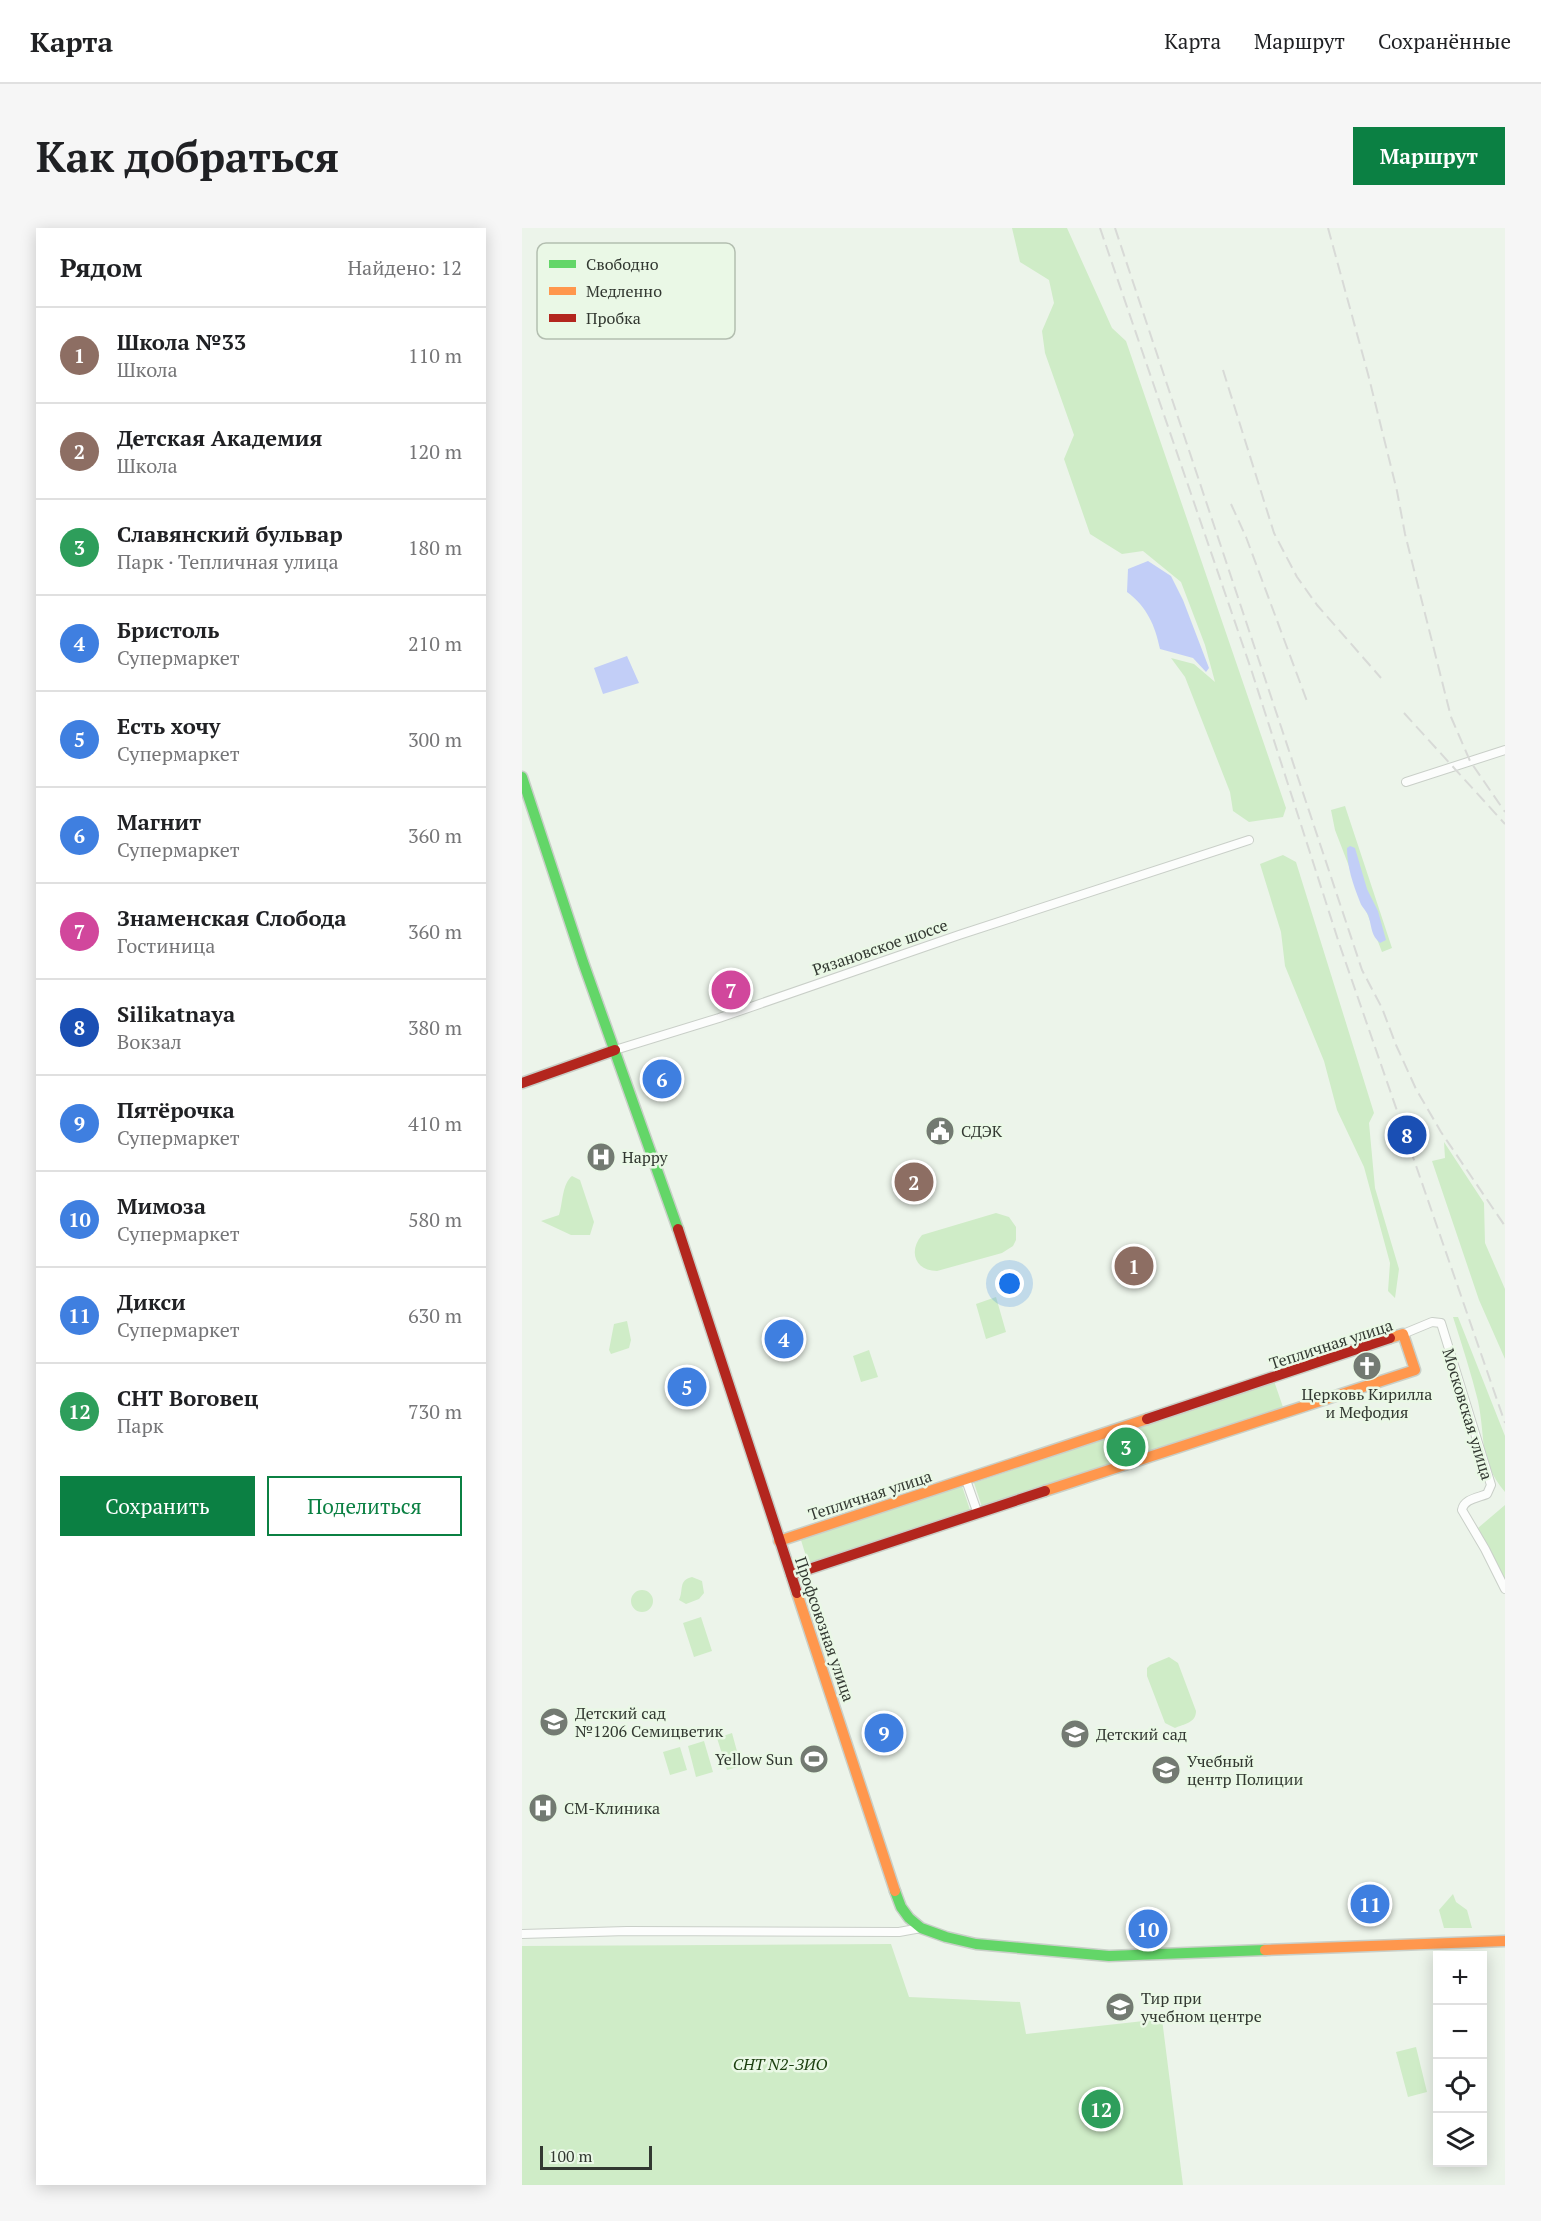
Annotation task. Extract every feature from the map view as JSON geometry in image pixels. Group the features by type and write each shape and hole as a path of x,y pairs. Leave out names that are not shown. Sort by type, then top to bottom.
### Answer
{"street":[{"path":"1406,782 1505,750"},
{"name":"Профсоюзная улица","path":"522,777 583,962 672,1211 901,1907 909,1918 921,1928 976,1944 1109,1956 1505,1941"},
{"name":"Рязановское шоссе","path":"522,1083 959,935 1249,840"},
{"name":"Московская улица","path":"1403,1334 1432,1322 1441,1323 1491,1485 1487,1494 1467,1501 1462,1510 1505,1589"},
{"name":"Тепличная улица","path":"779,1541 1403,1334 1416,1370 790,1575"},
{"path":"966,1480 978,1514"},
{"path":"522,1934 627,1931 899,1932 921,1928"}],"green space":[{"path":"1012,228 1067,228 1112,328 1126,341 1286,808 1283,817 1249,822 1233,811 1230,792 1185,677 1171,658 1194,664 1215,682 1205,645 1181,582 1143,551 1122,554 1090,534 1064,459 1074,435 1045,353 1042,331 1054,303 1049,280 1020,262"},
{"path":"1345,806 1392,948 1382,952 1335,830 1331,810"},
{"path":"1283,855 1296,862 1374,1113 1369,1123 1375,1188 1399,1269 1395,1298 1388,1291 1390,1263 1364,1167 1337,1110 1324,1061 1285,966 1281,932 1260,864"},
{"path":"1444,1142 1484,1203 1485,1243 1505,1289 1505,1359 1479,1300 1432,1161 1445,1158"},
{"path":"572,1176 580,1180 594,1222 590,1235 571,1235 541,1221 559,1215 565,1188"},
{"path":"996,1213 1009,1217 1016,1227 1016,1240 1013,1246 1002,1253 937,1271 923,1268 919,1264 915,1247 922,1235"},
{"path":"996,1297 1006,1332 986,1339 976,1304"},
{"path":"1453,1317 1458,1317 1505,1436 1505,1492 1496,1480 1487,1459 1478,1401"},
{"path":"627,1321 631,1340 629,1348 611,1354 609,1350 614,1324"},
{"path":"869,1350 878,1377 861,1382 853,1356"},
{"path":"1274,1381 1284,1410 982,1507 974,1483"},
{"path":"962,1486 970,1510 808,1563 801,1540"},
{"path":"1505,1505 1505,1582 1478,1528"},
{"path":"692,1577 702,1581 704,1593 699,1599 686,1604 679,1600 682,1586 685,1580"},
{"path":"642,1590 650,1593 653,1601 650,1609 642,1612 634,1609 631,1601 634,1593"},
{"path":"701,1617 712,1651 694,1657 683,1623"},
{"path":"1169,1657 1178,1663 1196,1711 1192,1721 1175,1728 1165,1723 1147,1676 1147,1668 1150,1665"},
{"path":"732,1733 741,1766 727,1770 717,1738"},
{"path":"704,1741 713,1772 696,1777 688,1746"},
{"path":"680,1747 687,1770 670,1775 663,1752"},
{"path":"1453,1894 1456,1902 1467,1910 1472,1928 1444,1928 1439,1910"},
{"name":"СНТ N2-ЗИО","path":"891,1944 909,1997 1020,2002 1026,2034 1162,2019 1183,2185 522,2185 522,1946"},
{"path":"1416,2047 1427,2092 1408,2097 1396,2052"}],"water":[{"path":"1148,561 1171,576 1183,600 1209,668 1206,672 1193,658 1160,649 1149,617 1140,604 1127,592 1128,569"},
{"path":"627,656 639,683 603,694 594,668"},
{"path":"1350,846 1355,848 1367,889 1378,911 1386,940 1380,943 1373,934 1353,882 1347,855 1347,848"}],"railway":[{"path":"1100,228 1251,669 1339,943 1505,1423"},
{"path":"1115,228 1362,970 1382,1008 1416,1089 1441,1132 1505,1226"},
{"path":"1328,228 1368,374 1451,717 1470,761 1505,812"},
{"path":"1223,370 1274,533 1297,577 1317,605 1381,678"},
{"path":"1231,504 1246,537 1308,704"},
{"path":"1404,713 1505,824"}],"traffic: fast":[{"path":"522,777 583,962 678,1229"},
{"path":"895,1891 901,1907 921,1928 976,1944 1109,1956 1265,1950"}],"traffic: slow":[{"path":"1045,1491 1415,1370 1403,1334 1390,1338"},
{"path":"779,1541 1147,1419"},
{"path":"797,1593 895,1891"},
{"path":"1265,1950 1505,1941"}],"traffic: jam":[{"path":"522,1083 615,1050"},
{"path":"678,1229 797,1593"},
{"path":"1147,1419 1390,1338"},
{"path":"791,1575 1045,1491"}],"place":[{"name":"Знаменская Слобода","path":"731,990"},
{"name":"Магнит","path":"662,1079"},
{"name":"СДЭК","path":"940,1131"},
{"name":"Silikatnaya","path":"1407,1135"},
{"name":"Happy","path":"601,1157"},
{"name":"Детская Академия","path":"914,1182"},
{"name":"Школа №33","path":"1134,1266"},
{"name":"Бристоль","path":"784,1339"},
{"name":"Церковь Кирилла и Мефодия","path":"1367,1366"},
{"name":"Есть хочу","path":"687,1387"},
{"name":"Славянский бульвар","path":"1126,1447"},
{"name":"Детский сад №1206 Семицветик","path":"554,1722"},
{"name":"Пятёрочка","path":"884,1733"},
{"name":"Детский сад","path":"1075,1734"},
{"name":"Yellow Sun","path":"814,1759"},
{"name":"Учебный центр Полиции","path":"1166,1770"},
{"name":"СМ-Клиника","path":"543,1808"},
{"name":"Дикси","path":"1370,1904"},
{"name":"Мимоза","path":"1148,1929"},
{"name":"Тир при учебном центре","path":"1120,2007"},
{"name":"СНТ Воговец","path":"1101,2109"}]}
